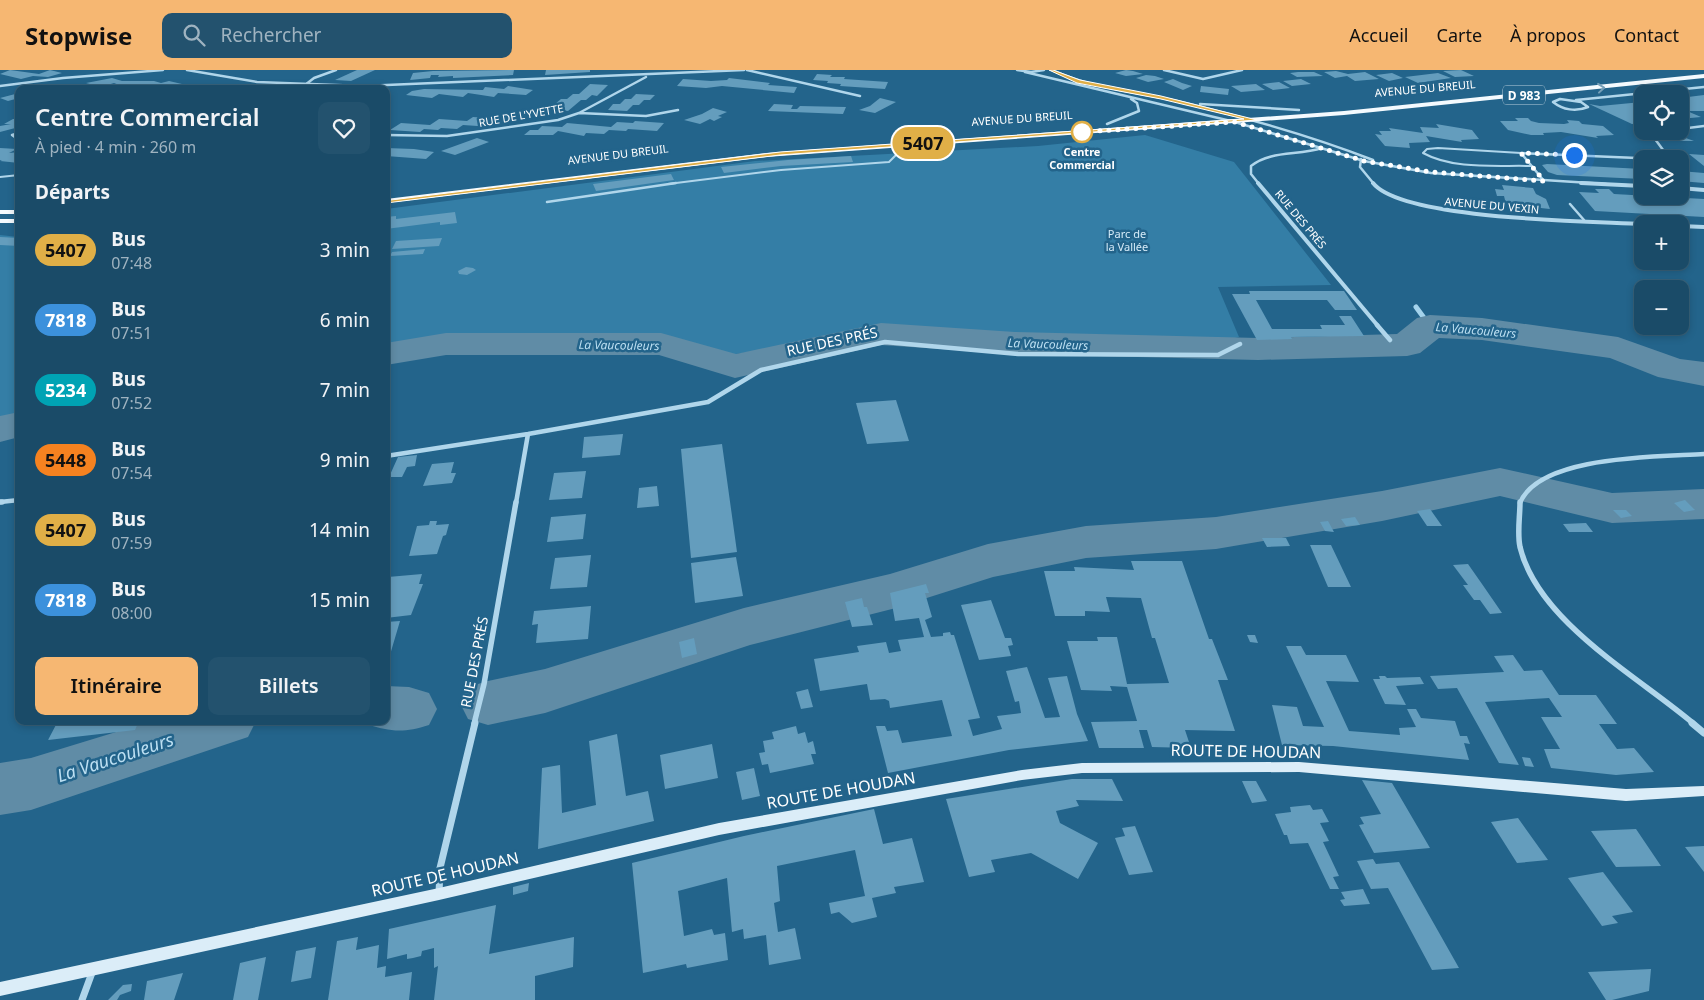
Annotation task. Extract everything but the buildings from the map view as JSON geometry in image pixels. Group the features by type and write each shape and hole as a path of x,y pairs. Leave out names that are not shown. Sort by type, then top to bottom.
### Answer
{"main road":[{"name":"AVENUE DU BREUIL","path":"390,194 752,149 1214,116 1234,118 1299,110 1497,92 1689,70"},
{"name":"AVENUE DU BREUIL","path":"1285,118 1704,76"},
{"name":"D 983","path":"390,201 743,157 1234,118 1254,120 1285,118"},
{"path":"0,212 15,212"},
{"path":"0,221 15,221"}],"street":[{"path":"0,86 63,78 162,70"},
{"path":"187,70 255,83 279,85"},
{"path":"305,85 314,78 336,70"},
{"path":"390,85 648,76 746,70 860,96"},
{"path":"1012,70 1214,116"},
{"path":"1025,72 1044,70"},
{"path":"1052,70 1079,82 1169,99 1237,107 1299,110"},
{"path":"1164,70 1204,80 1214,80 1242,70"},
{"name":"RUE DE L'YVETTE","path":"390,135 447,136 558,120 579,113 648,76"},
{"path":"1576,100 1588,107 1573,110 1557,106 1553,102 1560,99 1576,100 1704,87"},
{"path":"1107,124 1139,111 1137,103 1123,96"},
{"path":"1169,99 1234,118 1360,160 1431,172 1634,186"},
{"path":"579,113 646,116 678,110"},
{"path":"1285,118 1284,124 1288,130"},
{"path":"1254,120 1331,144 1380,163"},
{"path":"1689,128 1704,126"},
{"path":"1322,148 1331,144"},
{"name":"RUE DES PRÉS","path":"1322,148 1311,153 1268,157 1256,161 1251,166 1251,174 1390,340"},
{"path":"1521,153 1634,158"},
{"path":"1521,153 1544,181"},
{"path":"1360,160 1366,157"},
{"name":"AVENUE DU VEXIN","path":"1360,160 1364,173 1375,186 1395,197 1424,206 1461,213 1634,223"},
{"path":"1689,189 1704,190"},
{"path":"1689,226 1704,227"},
{"name":"RUE DES PRÉS","path":"390,455 528,434 708,402 761,370 884,342 1018,354 1218,355 1240,344"},
{"name":"RUE DES PRÉS","path":"438,894 440,868 484,684 528,434"},
{"path":"1704,454 1591,462 1542,478 1520,501 1520,549 1533,578 1557,610 1598,650 1682,712 1704,733"},
{"path":"0,502 15,500"},
{"name":"ROUTE DE HOUDAN","path":"0,989 94,967 438,894 719,829 1022,774 1082,768 1299,767 1626,795 1704,791"},
{"path":"82,1000 94,967"}],"lane":[{"path":"547,202 705,178 889,162 897,154 901,144"},
{"path":"1521,153 1438,148 1427,149 1423,153 1434,159 1456,162 1532,166"},
{"path":"0,177 15,175"},
{"path":"1570,204 1584,220"}],"green space":[{"name":"Parc de la Vallée","path":"1145,135 1234,162 1331,285 1218,287 1239,337 1210,344 860,334 724,356 654,339 490,342 390,360 390,208 755,161 1038,146"},
{"path":"0,235 15,237 15,428 0,430"}],"shaded area":[{"path":"1300,345 1304,354 1243,354 1257,348"}],"waterway":[{"path":"1416,307 1430,326"},
{"name":"La Vaucouleurs","path":"390,353 446,344 661,344 735,366 881,334 1015,343 1258,349 1407,345 1430,326 1482,329 1618,348 1672,369 1704,374"},
{"name":"La Vaucouleurs","path":"0,429 15,425"},
{"name":"La Vaucouleurs","path":"488,703 545,691 744,627 892,591 988,561 1086,542 1216,533 1382,506 1500,482 1612,508 1704,504"},
{"name":"La Vaucouleurs","path":"390,708 409,709"},
{"name":"La Vaucouleurs","path":"0,789 31,784 215,725"}],"bus line":[{"name":"5407","path":"390,201 780,154 856,147 1254,120 1191,104 1079,82 1052,70"}],"place":[{"name":"Centre Commercial","path":"1082,132"}],"route":[{"path":"1082,132 1235,122 1364,161 1431,172 1486,178 1544,181 1521,153 1574,155"}]}
